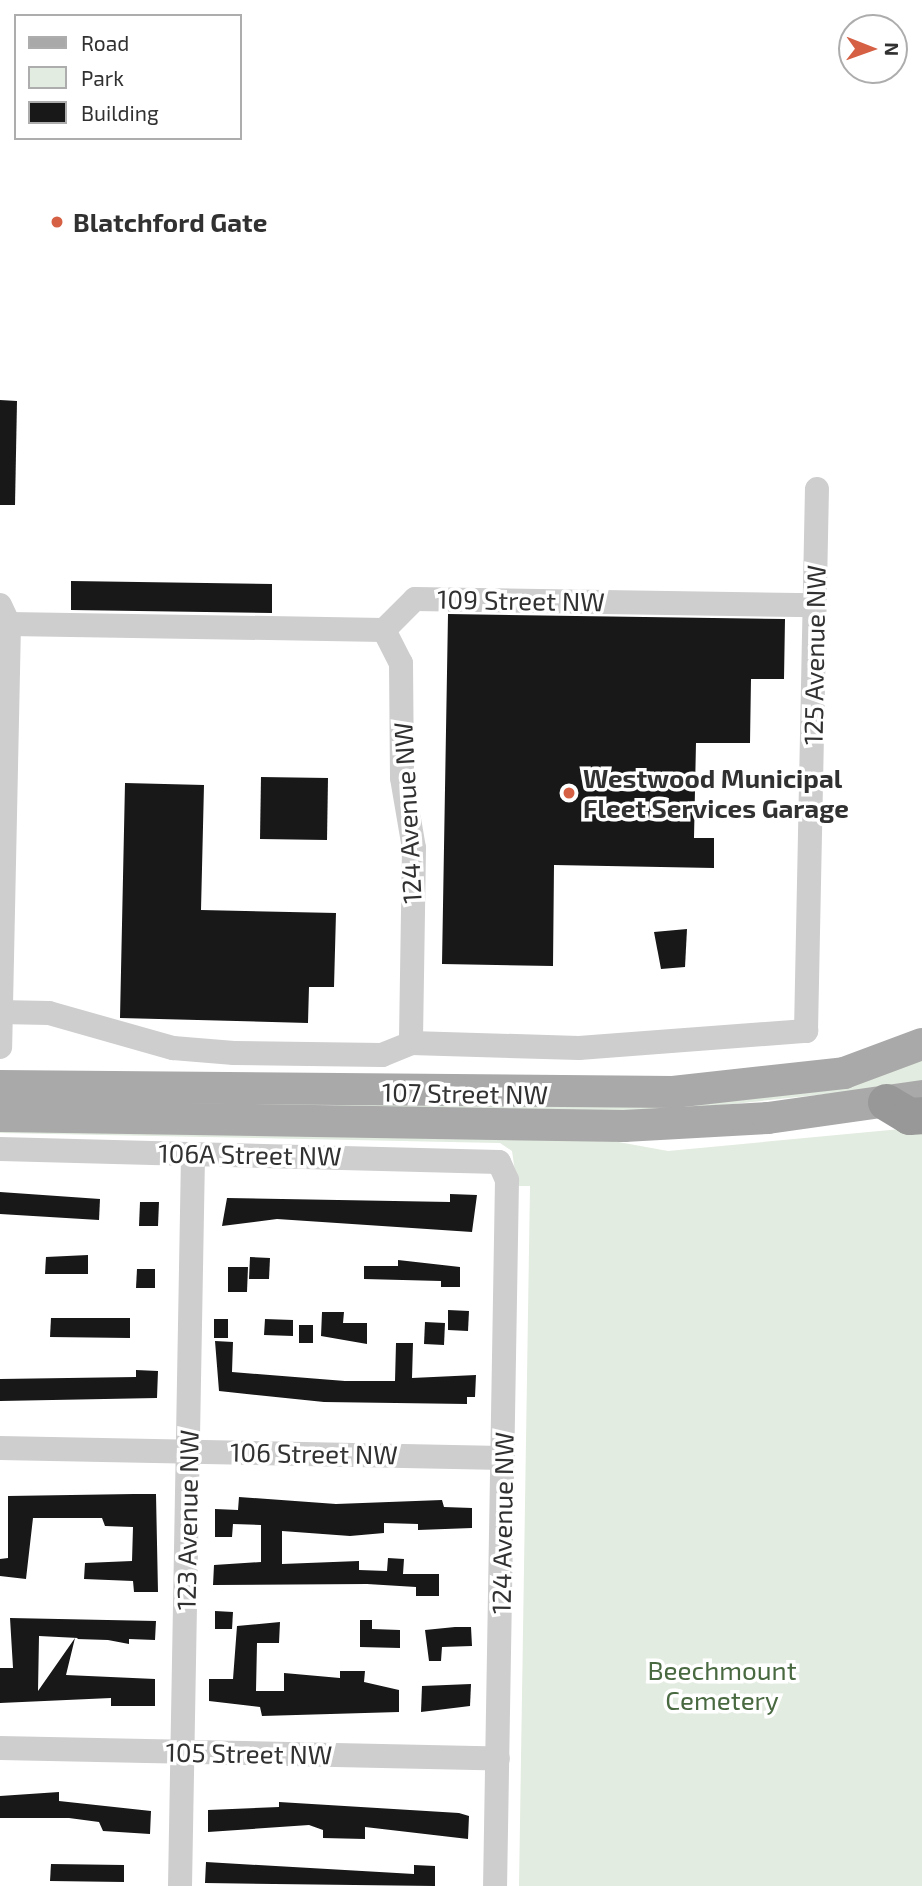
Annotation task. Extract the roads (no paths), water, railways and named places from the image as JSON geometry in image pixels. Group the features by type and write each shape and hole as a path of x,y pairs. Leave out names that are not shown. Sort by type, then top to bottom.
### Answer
{"highway":[{"path":"886,1102 909,1116 922,1115"}],"main road":[{"name":"107 Street NW","path":"0,1086 673,1092 844,1073 922,1044"},
{"name":"107 Street NW","path":"0,1116 624,1126 768,1118 922,1096"}],"street":[{"name":"125 Avenue NW","path":"806,1031 817,489"},
{"name":"109 Street NW","path":"384,631 415,599 815,605"},
{"path":"0,1047 4,614 384,631"},
{"name":"124 Avenue NW","path":"384,631 401,663 402,778 414,848 411,1043"},
{"name":"107 Street NW","path":"0,1012 49,1013 199,1051 383,1055 411,1043 573,1048 806,1031"},
{"name":"106A Street NW","path":"0,1149 499,1162"},
{"name":"123 Avenue NW","path":"180,1886 193,1154"},
{"name":"124 Avenue NW","path":"495,1886 507,1180 499,1162"},
{"name":"106 Street NW","path":"0,1448 503,1458"},
{"name":"105 Street NW","path":"0,1748 498,1758"}],"place":[{"name":"Blatchford Gate","path":"57,222"},
{"name":"Westwood Municipal Fleet Services Garage","path":"569,793"}],"park label":[{"name":"Beechmount Cemetery","path":"722,1685"}]}
